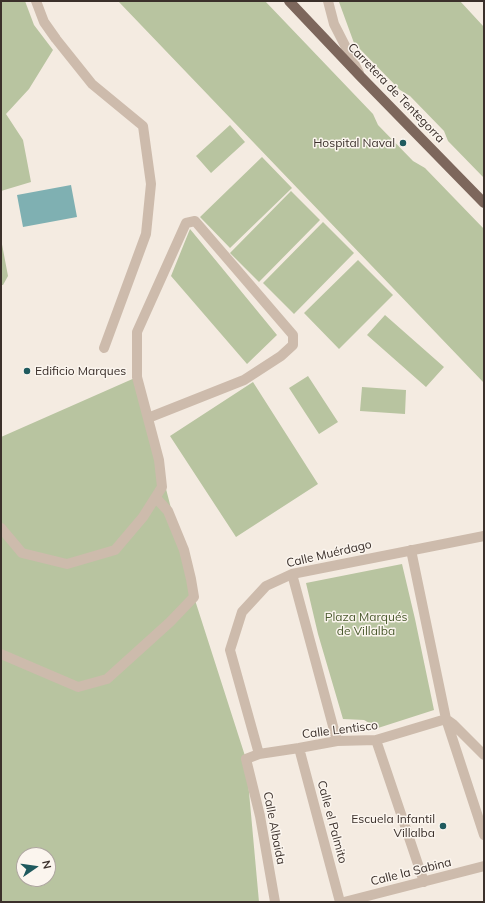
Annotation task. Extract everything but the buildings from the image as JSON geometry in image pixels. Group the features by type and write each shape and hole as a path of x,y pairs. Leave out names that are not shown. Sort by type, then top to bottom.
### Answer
{"main road":[{"name":"Carretera de Tentegorra","path":"289,1 484,204"}],"street":[{"path":"36,1 44,22 92,84 143,126 151,184 146,234 104,348"},
{"path":"328,1 334,24 360,76"},
{"path":"1,528 22,553 67,564 115,550 143,517 156,498 162,487 159,460 137,377 137,332 186,223 195,221 293,335 293,345 281,356 244,380 148,418"},
{"path":"1,654 78,687 107,679 170,622 194,597 184,550 168,510 156,498"},
{"name":"Calle Muérdago","path":"259,754 230,650 242,612 266,586 292,574 484,536"},
{"path":"411,550 446,719 484,835"},
{"path":"292,574 337,741"},
{"path":"446,719 484,754"},
{"name":"Calle Lentisco","path":"246,759 259,754 337,741 376,740 446,719"},
{"path":"376,740 424,882"},
{"name":"Calle el Palmito","path":"299,748 340,902"},
{"name":"Calle Albaida","path":"246,759 260,816 275,902"},
{"name":"Calle la Sabina","path":"344,902 484,866"}],"green space":[{"path":"1,1 25,1 34,25 53,50 29,89 6,114 23,140 31,182 1,191"},
{"path":"118,1 265,1 373,114 378,125 413,161 425,168 484,229 484,383"},
{"path":"337,1 460,1 484,27 484,178 448,141 444,131 410,96 400,90 354,43 339,2"},
{"path":"230,125 245,142 211,173 196,156"},
{"path":"262,157 292,188 230,248 200,217"},
{"path":"291,191 320,220 259,282 230,253"},
{"path":"323,222 354,253 294,314 263,283"},
{"path":"190,229 277,335 247,364 171,276"},
{"path":"1,239 8,276 3,285 1,285"},
{"path":"358,260 393,295 339,349 304,313"},
{"path":"385,315 444,367 426,387 367,335"},
{"path":"308,376 338,422 319,434 289,388"},
{"path":"137,377 194,597 246,759 259,902 1,902 1,437"},
{"path":"253,382 318,484 236,537 170,436"},
{"path":"362,387 406,390 405,414 360,411"},
{"name":"Plaza Marqués de Villalba","path":"402,564 434,710 378,728 364,720 343,719 318,634 306,583"}],"water":[{"path":"71,185 77,217 23,227 17,195"}],"place":[{"name":"Hospital Naval","path":"403,143"},
{"name":"Edificio Marques","path":"27,371"},
{"name":"Escuela Infantil Villalba","path":"443,826"}]}
